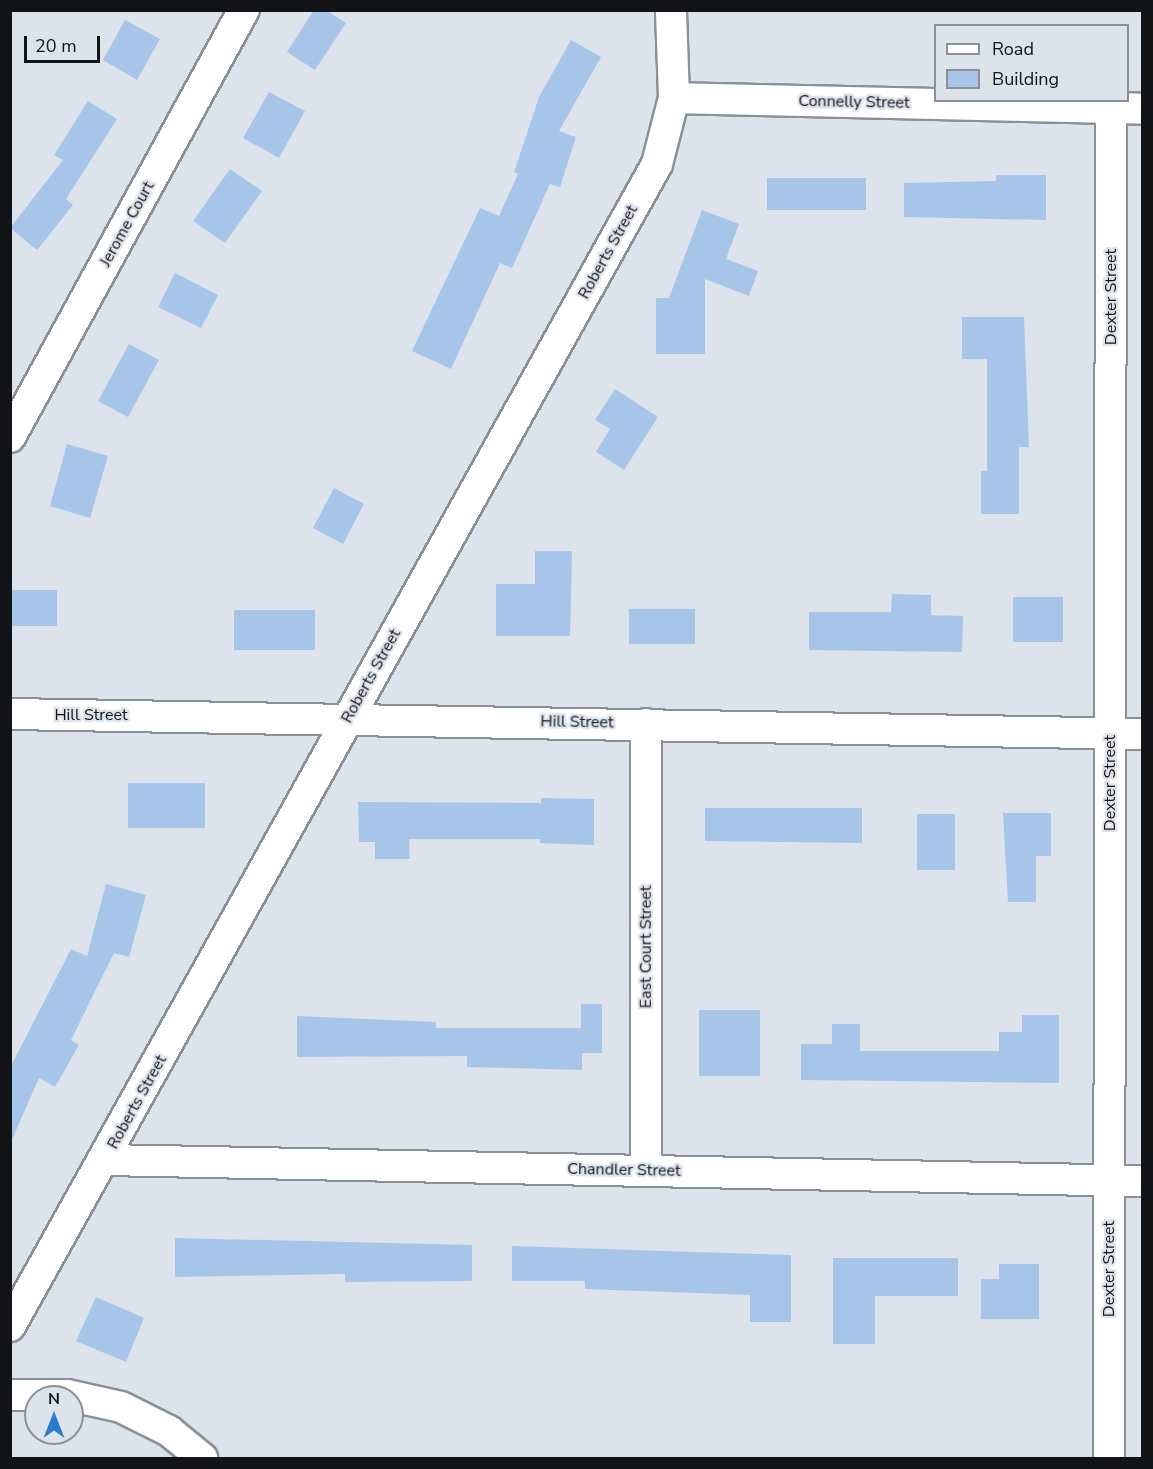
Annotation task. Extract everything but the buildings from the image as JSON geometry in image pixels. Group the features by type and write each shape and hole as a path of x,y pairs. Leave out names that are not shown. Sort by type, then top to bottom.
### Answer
{"street":[{"name":"Jerome Court","path":"10,437 244,10"},
{"name":"Roberts Street","path":"10,1326 105,1160 349,716 657,164 674,98 671,10"},
{"name":"Connelly Street","path":"674,98 1143,109"},
{"name":"Dexter Street","path":"1109,1458 1111,108"},
{"name":"Hill Street","path":"10,714 349,716 1143,734"},
{"name":"East Court Street","path":"646,724 646,1170"},
{"name":"Chandler Street","path":"105,1160 1143,1180"},
{"path":"10,1395 67,1395 121,1407 170,1431 202,1458"}]}
